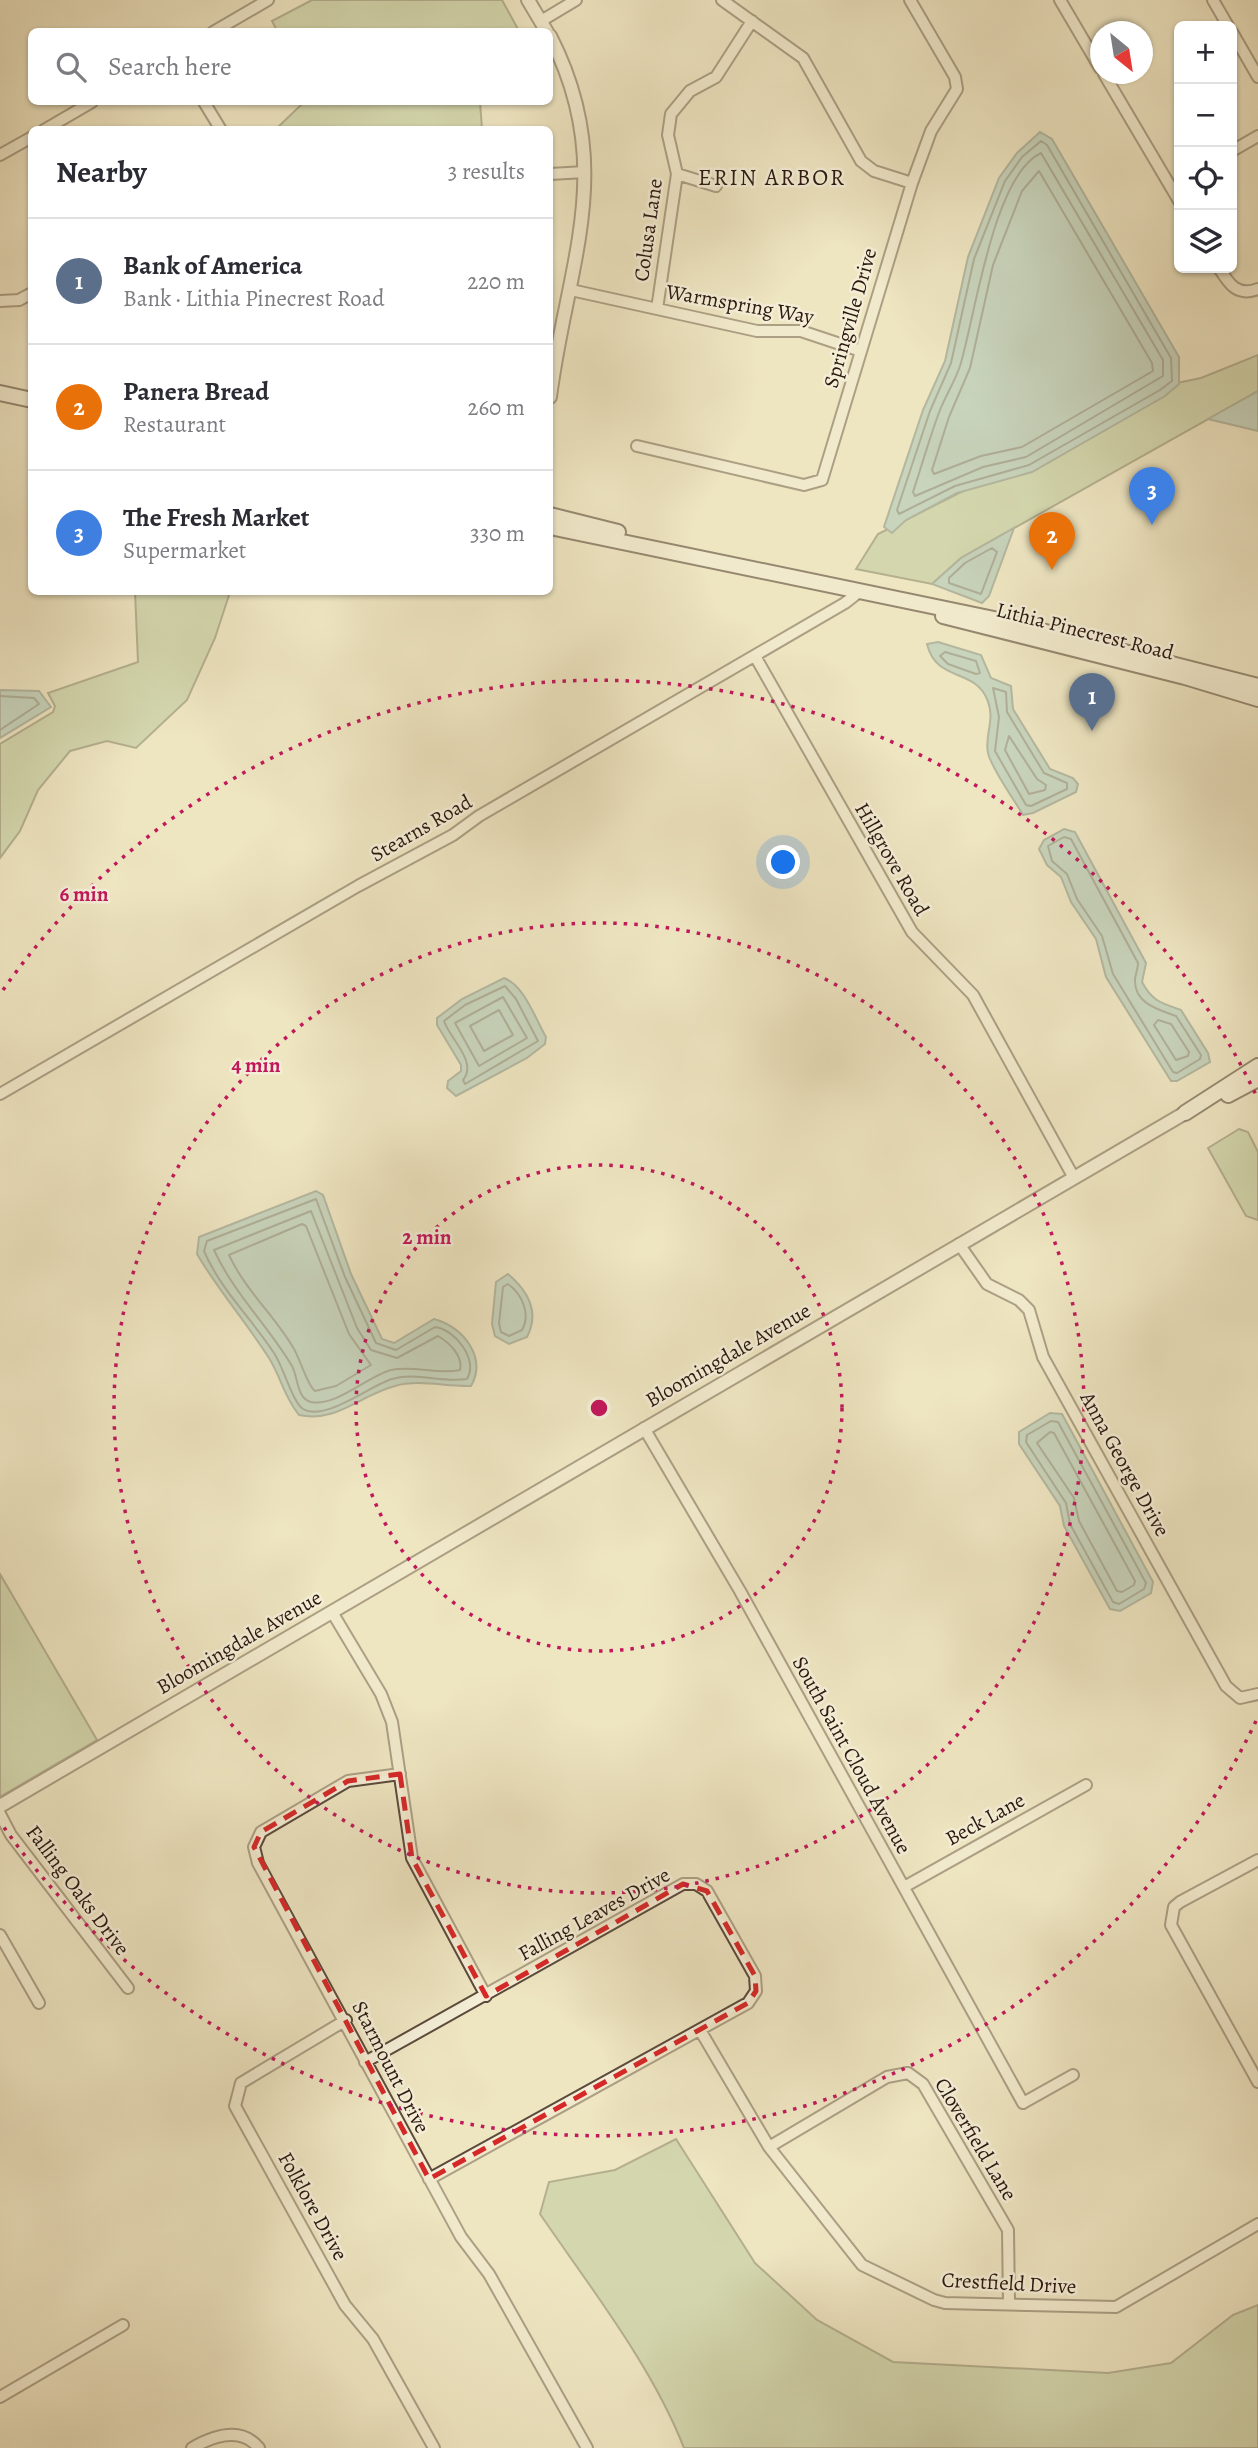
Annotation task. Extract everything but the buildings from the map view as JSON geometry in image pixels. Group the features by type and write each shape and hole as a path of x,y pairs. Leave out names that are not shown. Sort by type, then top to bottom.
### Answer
{"main road":[{"path":"0,393 28,399"},
{"name":"Lithia Pinecrest Road","path":"553,516 782,574 1108,646 1258,686"},
{"name":"Lithia Pinecrest Road","path":"553,528 782,574"},
{"name":"Lithia Pinecrest Road","path":"902,602 954,620 1185,677 1258,699"},
{"name":"Bloomingdale Avenue","path":"1185,1113 1258,1066"},
{"path":"1185,1113 1258,1079"}],"street":[{"path":"220,28 268,0"},
{"path":"528,0 545,28"},
{"path":"547,28 576,0"},
{"path":"722,0 803,58 861,161 874,170 912,183"},
{"name":"Springville Drive","path":"637,446 804,485 822,480 912,183 931,131 957,89 955,77 910,0"},
{"path":"1060,0 1090,50"},
{"path":"1213,0 1225,21"},
{"name":"Colusa Lane","path":"657,309 677,174 668,135 671,114 690,91 716,77 752,21"},
{"path":"1237,41 1258,77"},
{"path":"553,47 576,107 585,172 583,228 553,366"},
{"path":"1111,84 1174,180"},
{"path":"51,126 87,105"},
{"path":"206,105 219,126"},
{"path":"1237,148 1258,136"},
{"path":"0,155 28,139"},
{"path":"553,174 585,172"},
{"path":"677,174 716,186"},
{"path":"1223,273 1236,290 1245,292 1258,289"},
{"name":"Warmspring Way","path":"570,290 757,331 801,331 861,351"},
{"path":"0,301 19,300 28,295"},
{"name":"Stearns Road","path":"0,1094 358,886 453,835 479,816 845,603 859,592"},
{"name":"Hillgrove Road","path":"755,656 912,932 972,995 1074,1178"},
{"name":"Bloomingdale Avenue","path":"0,1806 1185,1113"},
{"name":"Anna George Drive","path":"959,1244 987,1284 1019,1300 1029,1310 1043,1357 1227,1686 1240,1698 1258,1694"},
{"name":"South Saint Cloud Avenue","path":"644,1428 740,1591 1023,2103 1073,2075"},
{"path":"332,1612 381,1694 392,1722 412,1858 428,1893 486,1996"},
{"name":"Starmount Drive","path":"400,1774 348,1781 261,1832 254,1847 258,1863 346,2020 365,2062 461,2237 489,2274 587,2448"},
{"name":"Beck Lane","path":"904,1887 1086,1785"},
{"name":"Falling Oaks Drive","path":"0,1814 12,1835 128,1988"},
{"path":"1258,1860 1180,1902 1174,1907 1171,1925 1258,2081"},
{"name":"Falling Leaves Drive","path":"365,2062 683,1884 696,1884 707,1891 755,1976 756,1991 748,2003 429,2179"},
{"path":"0,1935 38,2003"},
{"name":"Folklore Drive","path":"346,2020 241,2083 235,2105 345,2305 373,2339 434,2448"},
{"name":"Crestfield Drive","path":"701,2030 769,2147 862,2265 945,2303 1116,2308 1258,2224"},
{"name":"Cloverfield Lane","path":"769,2147 887,2077 908,2073 923,2084 1008,2230 1009,2304"},
{"path":"0,2396 123,2325"},
{"path":"192,2448 210,2438 228,2434 242,2436 259,2448"}],"highlighted area":[{"path":"400,1774 412,1858 486,1996 683,1884 707,1891 755,1976 756,1991 748,2003 429,2179 254,1847 261,1832 348,1781"}],"green space":[{"path":"312,0 502,0 517,28 276,28 272,21"},
{"path":"301,105 480,105 482,126 279,126"},
{"path":"1258,355 1258,391 961,558 932,584 856,569 878,534 1177,383 1201,378"},
{"path":"135,595 229,595 215,638 187,700 136,748 107,741 70,751 38,790 20,831 0,858 0,744 53,712 55,706 48,693 138,662"},
{"path":"1239,1129 1248,1132 1258,1152 1258,1220 1246,1216 1208,1148"},
{"path":"0,1574 97,1740 0,1797"},
{"path":"676,2139 755,2263 817,2320 893,2362 1108,2373 1171,2363 1233,2315 1258,2305 1258,2448 684,2448 671,2417 638,2357 540,2214 549,2182 615,2170"}],"water":[{"path":"1040,132 1052,139 1179,357 1179,384 1165,396 1032,472 957,493 906,520 892,533 884,527 923,410 945,361 968,257 999,178 1017,153"},
{"path":"1258,391 1258,431 1208,419"},
{"path":"1014,528 989,596 982,603 932,584 961,558"},
{"path":"938,642 981,655 991,678 1011,686 1013,709 1050,769 1073,778 1078,784 1076,792 1033,813 1023,815 990,760 987,747 990,714 987,699 973,683 938,664 927,644"},
{"path":"0,690 39,691 51,707 0,738"},
{"path":"1064,829 1075,832 1146,963 1142,982 1158,1000 1181,1010 1208,1053 1210,1062 1177,1081 1171,1081 1106,977 1096,939 1071,902 1061,877 1047,865 1039,849 1044,840"},
{"path":"504,978 517,988 528,1003 546,1037 545,1044 527,1058 456,1096 447,1088 448,1081 461,1071 461,1065 437,1025 437,1018 462,999"},
{"path":"316,1191 323,1195 351,1274 382,1339 394,1343 434,1319 445,1323 463,1336 470,1345 476,1365 471,1386 404,1384 382,1390 337,1412 299,1415 289,1401 269,1358 197,1254 199,1237"},
{"path":"508,1274 526,1295 532,1311 531,1328 527,1337 509,1344 495,1336 492,1324 496,1282"},
{"path":"1050,1413 1062,1414 1153,1582 1151,1593 1120,1611 1110,1609 1064,1526 1060,1506 1019,1444 1019,1432"}],"place":[{"name":"The Fresh Market","path":"1152,525"},
{"name":"Panera Bread","path":"1052,570"},
{"name":"Bank of America","path":"1092,731"}],"district":[{"name":"ERIN ARBOR","path":"772,177"}]}
